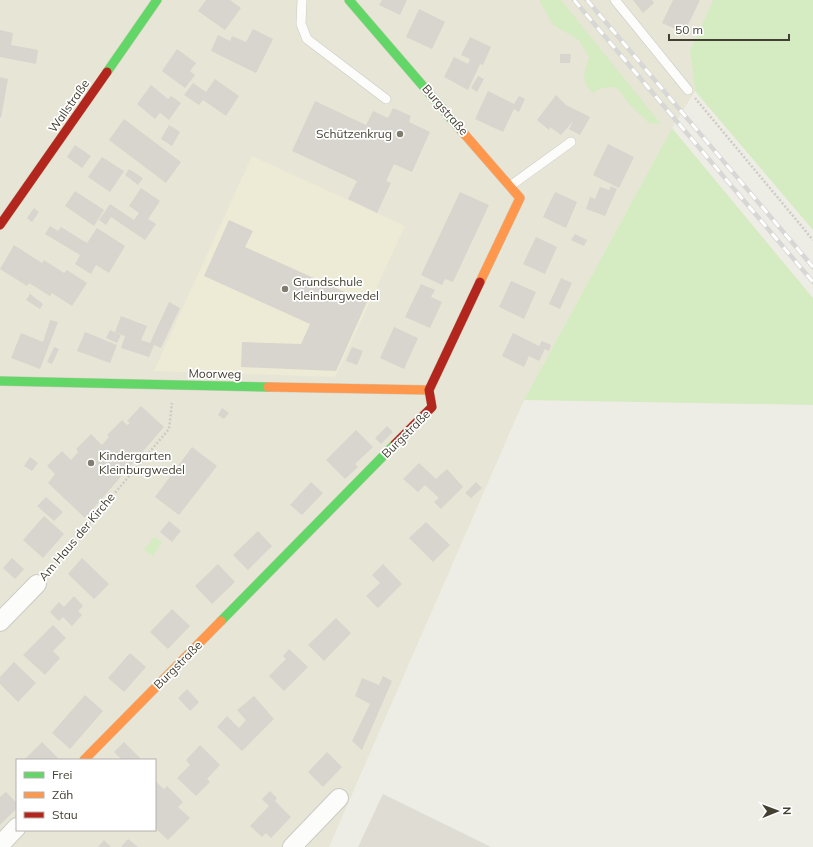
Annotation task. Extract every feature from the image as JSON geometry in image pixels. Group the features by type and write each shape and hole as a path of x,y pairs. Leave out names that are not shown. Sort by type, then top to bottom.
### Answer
{"street":[{"name":"Wallstraße","path":"3,213 157,0"},
{"name":"Burgstraße","path":"85,759 432,407 429,390 520,198 349,0"},
{"name":"Moorweg","path":"0,381 429,390"},
{"name":"Am Haus der Kirche","path":"0,622 37,584"},
{"path":"292,847 338,798"},
{"path":"0,845 16,828"}],"lane":[{"path":"302,0 301,24 307,39 386,99"},
{"path":"615,0 688,90"},
{"path":"510,186 571,142"}],"path":[{"path":"688,90 813,240"},
{"name":"Am Haus der Kirche","path":"37,584 169,429 174,385"}],"shaded area":[{"path":"0,0 713,0 690,50 695,91 672,128 524,400 329,847 0,847"},
{"path":"252,156 405,226 335,377 154,371"},
{"path":"383,794 491,847 358,847"}],"green space":[{"path":"539,0 561,0 661,124 649,123 630,105 616,87 602,88 593,93 589,89 584,76 589,57 579,40 553,25"},
{"path":"713,0 813,0 813,230 695,91 690,50"},
{"path":"672,128 813,298 813,405 524,400"},
{"path":"154,537 162,542 153,556 144,550"}],"building":[{"path":"206,0 230,0 241,8 225,30 198,11"},
{"path":"382,0 407,0 400,15 379,5"},
{"path":"633,0 652,0 654,3 643,13"},
{"path":"673,0 700,0 684,33 662,23"},
{"path":"419,9 445,22 432,49 406,37"},
{"path":"253,29 273,39 256,73 211,51 218,35 230,41 232,36 246,42"},
{"path":"0,30 13,33 11,45 38,50 36,64 0,57"},
{"path":"470,37 491,47 483,65 480,64 468,90 444,77 454,57 468,64 470,59 461,55"},
{"path":"177,49 196,63 190,71 195,75 185,88 162,71"},
{"path":"560,54 571,54 570,63 560,63"},
{"path":"478,76 484,79 477,92 471,88"},
{"path":"0,77 8,79 1,118 0,117"},
{"path":"215,79 239,96 226,116 203,100 199,105 184,95 193,83 206,92"},
{"path":"151,85 168,99 171,96 181,103 169,120 160,113 155,119 137,104"},
{"path":"488,91 514,104 519,96 525,99 519,112 514,109 503,132 475,119"},
{"path":"556,95 566,105 590,117 580,135 569,129 573,121 561,135 550,127 549,130 537,120"},
{"path":"315,101 366,125 373,111 388,118 393,108 411,116 409,122 430,132 412,172 394,164 386,181 391,183 377,213 348,199 357,181 292,151"},
{"path":"124,119 181,162 166,183 109,140"},
{"path":"169,125 180,132 172,146 161,139"},
{"path":"608,144 634,157 619,188 593,175"},
{"path":"75,145 91,156 82,168 67,157"},
{"path":"102,157 124,171 110,192 88,177"},
{"path":"129,169 143,178 138,185 125,175"},
{"path":"611,186 617,189 605,216 586,209 590,197 595,199 600,187 609,190"},
{"path":"141,188 160,201 148,219 156,224 145,240 111,217 106,225 99,220 110,204 134,220 139,213 129,206"},
{"path":"75,191 104,210 94,226 65,206"},
{"path":"460,192 489,205 453,282 445,279 442,285 421,275"},
{"path":"555,192 577,202 566,228 543,217"},
{"path":"34,208 39,212 32,222 27,218"},
{"name":"Grundschule Kleinburgwedel","path":"229,220 253,231 245,247 367,302 336,371 241,367 242,342 301,344 310,324 204,276"},
{"path":"50,226 58,231 61,227 87,243 97,228 125,246 109,273 96,265 91,274 75,264 80,255 45,234"},
{"path":"575,234 587,240 584,246 571,240"},
{"path":"536,237 557,247 545,274 523,264"},
{"path":"14,245 42,263 44,260 64,273 67,270 87,283 72,306 52,293 50,296 29,283 27,286 0,269"},
{"path":"561,278 572,283 560,309 549,304"},
{"path":"511,281 536,292 524,319 499,307"},
{"path":"421,284 435,290 431,297 442,302 430,328 405,317"},
{"path":"30,294 43,304 40,309 26,300"},
{"path":"169,302 180,308 161,348 154,345 149,357 121,348 125,336 115,332 121,316 147,326 141,340 150,343"},
{"path":"50,320 58,322 40,369 11,358 21,333 43,342"},
{"path":"394,327 418,338 404,369 380,358"},
{"path":"110,330 121,335 117,343 106,338"},
{"path":"85,332 117,345 110,363 77,351"},
{"path":"513,333 539,346 542,341 551,345 549,351 545,349 539,361 529,356 524,367 502,356"},
{"path":"54,347 59,349 52,364 47,362"},
{"path":"352,347 363,351 357,365 346,361"},
{"name":"Kindergarten Kleinburgwedel","path":"141,406 164,427 85,518 48,483 55,474 47,466 62,451 71,460 78,452 76,449 91,434 102,445 109,437 107,435 122,420 127,425 130,423 127,421"},
{"path":"222,408 229,413 224,419 218,415"},
{"path":"387,426 393,432 381,444 375,438"},
{"path":"356,430 373,447 355,464 358,467 345,479 326,460"},
{"path":"192,447 217,466 179,515 155,497"},
{"path":"30,457 38,463 32,471 24,466"},
{"path":"419,463 436,479 447,469 463,487 441,509 434,502 439,498 425,485 418,492 403,479"},
{"path":"311,482 323,493 302,515 290,505"},
{"path":"476,482 482,488 471,498 465,493"},
{"path":"46,497 63,512 54,521 37,506"},
{"path":"44,516 64,534 43,558 23,540"},
{"path":"169,521 181,531 172,542 160,532"},
{"path":"426,522 450,545 433,562 409,538"},
{"path":"258,531 272,546 248,570 233,555"},
{"path":"12,558 24,569 15,579 3,568"},
{"path":"82,558 109,584 94,599 68,574"},
{"path":"218,564 235,582 212,604 195,586"},
{"path":"383,564 402,584 378,608 366,596 380,583 372,575"},
{"path":"74,596 83,606 78,611 82,615 72,626 63,617 59,621 50,612 59,602 64,607"},
{"path":"172,609 190,626 168,649 150,632"},
{"path":"336,618 351,633 324,661 308,645"},
{"path":"53,625 66,638 53,651 60,658 45,675 23,655"},
{"path":"289,649 308,667 284,691 269,676 286,659 283,656"},
{"path":"130,653 146,667 124,692 108,678"},
{"path":"14,662 36,683 18,702 0,684 0,677"},
{"path":"383,676 392,681 362,750 352,741 370,704 355,696 362,678 379,685"},
{"path":"187,689 199,702 190,711 178,698"},
{"path":"85,695 103,711 70,749 52,733"},
{"path":"254,696 274,719 242,751 217,727 227,716 239,728 246,720 237,710"},
{"path":"42,742 58,758 57,759 25,759"},
{"path":"124,742 141,759 121,759 114,752"},
{"path":"200,745 220,765 207,779 210,782 196,796 177,778 190,765 186,760"},
{"path":"327,752 342,767 323,787 308,772"},
{"path":"156,782 164,789 167,786 183,802 178,807 190,818 168,840 156,829"},
{"path":"270,791 277,798 275,801 291,817 271,838 266,833 262,837 250,826 269,806 262,799"},
{"path":"6,792 16,802 16,809 0,825 0,797"},
{"path":"128,839 138,847 121,847"},
{"path":"104,840 111,847 98,847"}],"railway":[{"path":"574,0 813,282"},
{"path":"587,0 813,267"}],"traffic: fast":[{"path":"107,72 157,0"},
{"path":"349,0 460,129"},
{"path":"0,381 268,387"},
{"path":"221,621 395,444"}],"traffic: slow":[{"path":"460,129 520,198 480,282"},
{"path":"268,387 429,390"},
{"path":"85,759 221,621"}],"traffic: jam":[{"path":"0,225 107,72"},
{"path":"395,444 432,407 429,390 480,282"}],"place":[{"name":"Schützenkrug","path":"400,134"},
{"name":"Grundschule Kleinburgwedel","path":"285,289"},
{"name":"Kindergarten Kleinburgwedel","path":"91,463"}]}
